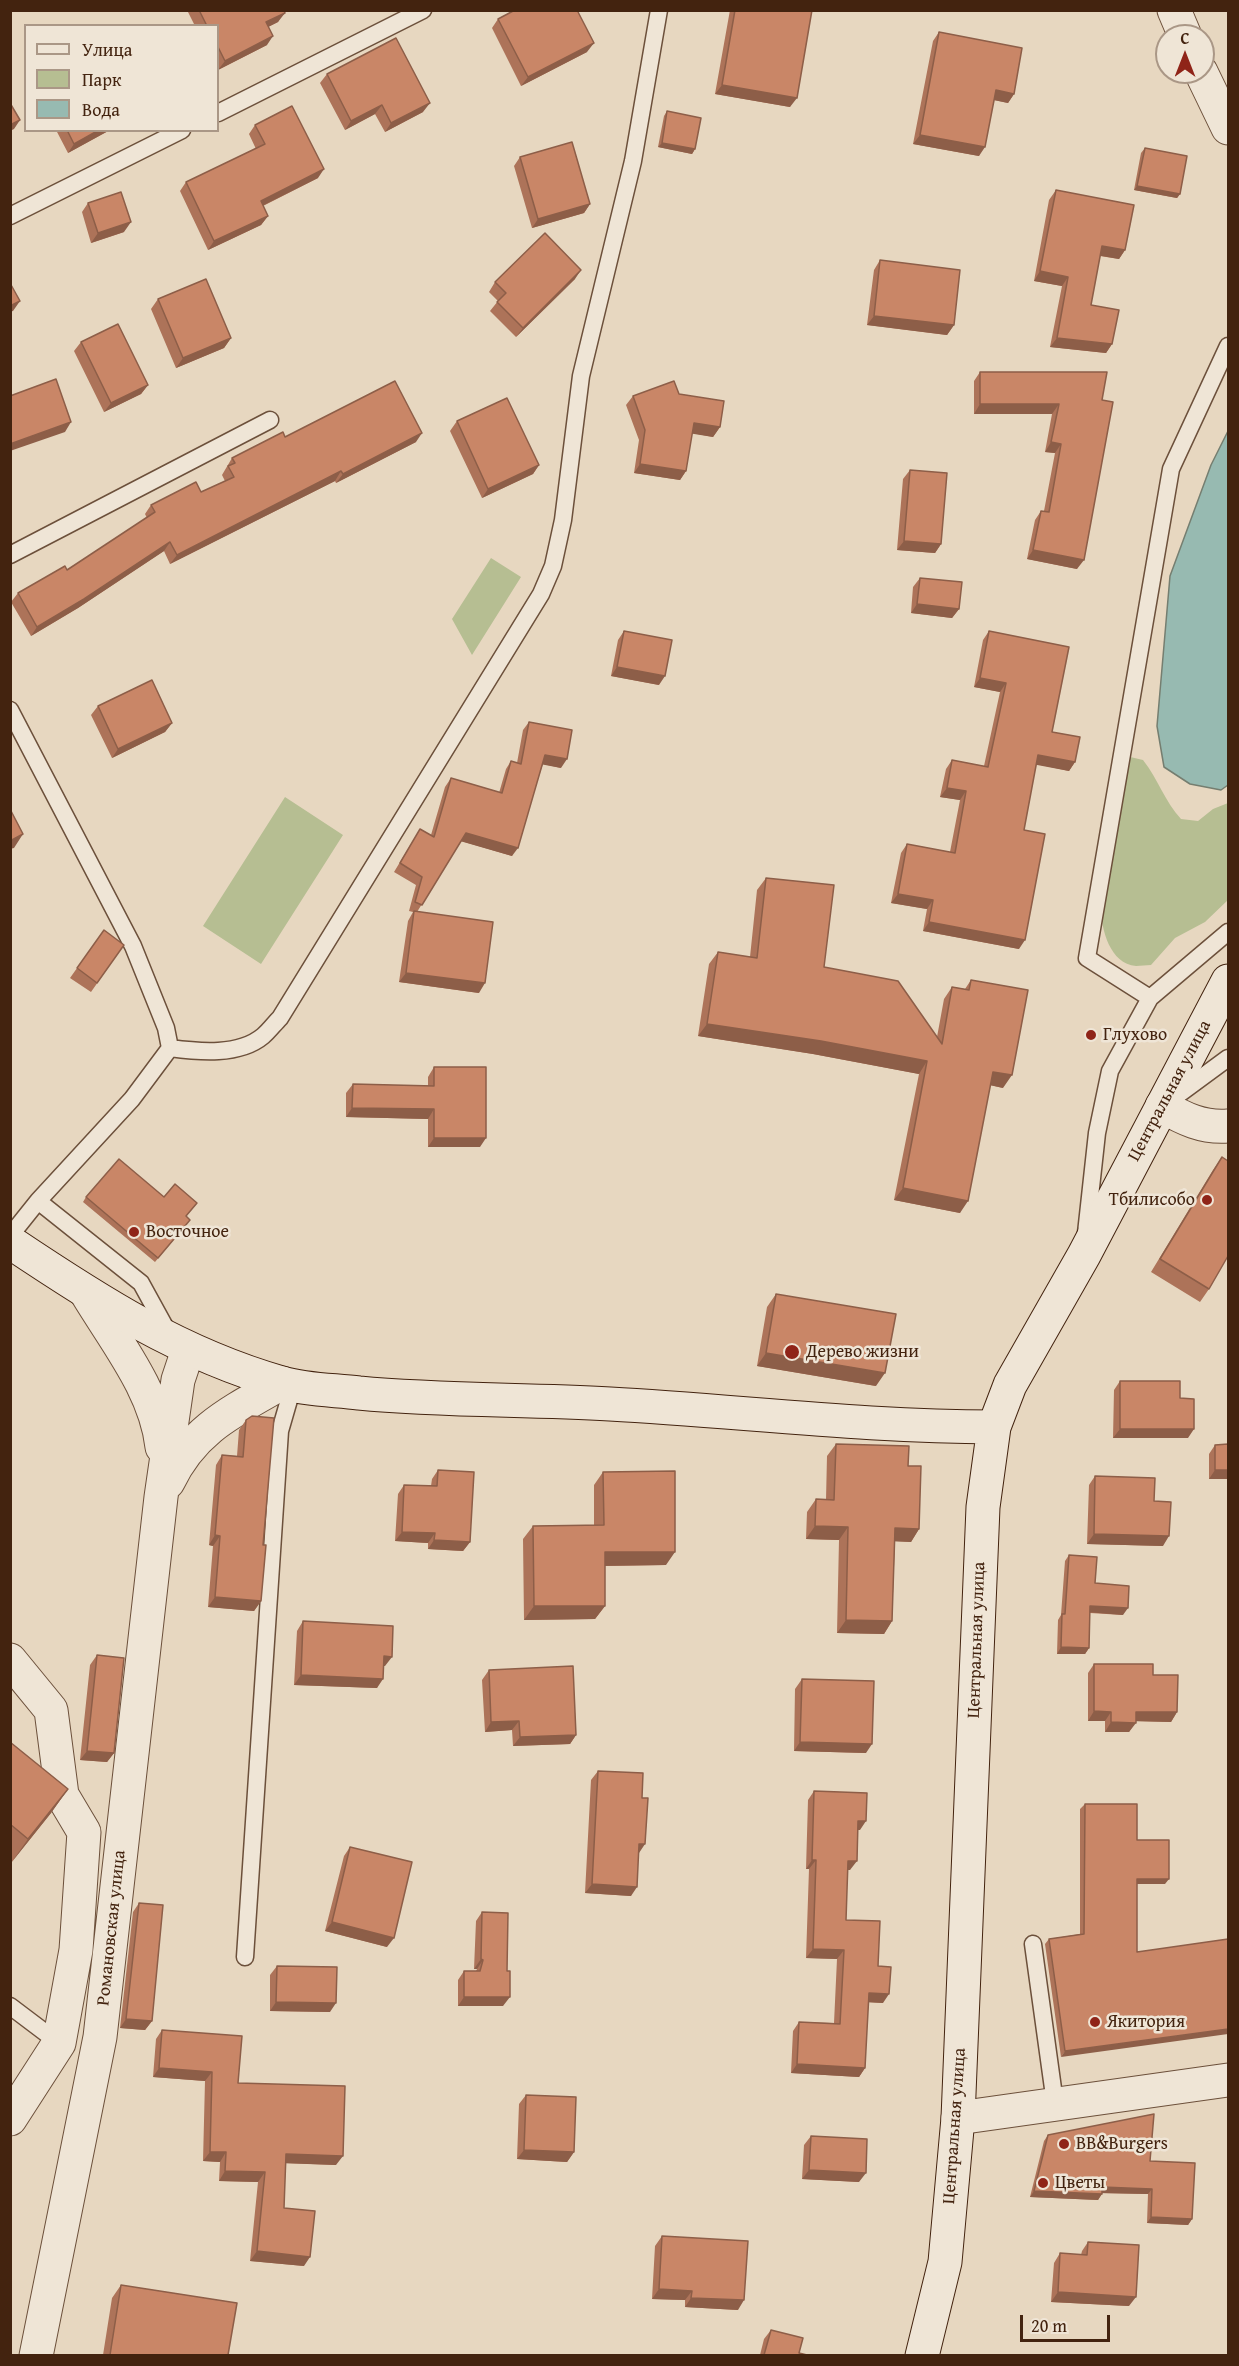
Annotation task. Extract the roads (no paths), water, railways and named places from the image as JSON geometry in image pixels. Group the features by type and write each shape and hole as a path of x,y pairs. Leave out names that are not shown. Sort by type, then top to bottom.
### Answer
{"street":[{"path":"1174,10 1180,24"},
{"path":"1207,84 1228,128"},
{"name":"Центральная улица","path":"922,2355 945,2262 958,2118 983,1507 994,1427 1010,1385 1084,1255 1228,981"},
{"path":"1162,1107 1187,1120 1212,1127 1228,1126"},
{"path":"10,1242 87,1294 181,1346 287,1385 385,1395 610,1404 923,1427 994,1427"},
{"name":"Романовская улица","path":"87,1294 142,1384 154,1409 160,1428 162,1452 161,1497"},
{"name":"Романовская улица","path":"36,2355 100,2037 161,1497 181,1346"},
{"name":"Романовская улица","path":"161,1497 177,1463 196,1438 222,1417 287,1385"},
{"path":"10,1660 51,1710 62,1795 84,1832 76,1950 59,2043 10,2119"},
{"path":"958,2118 1228,2080"}],"lane":[{"path":"219,112 423,10"},
{"path":"170,1048 195,1052 231,1050 261,1037 279,1018 541,594 553,566 562,520 581,376 633,161 659,10"},
{"path":"10,216 178,132"},
{"path":"1150,998 1088,958 1171,470 1228,346"},
{"path":"10,555 270,420"},
{"path":"10,710 133,946 166,1028 170,1048 132,1100 38,1201 10,1236"},
{"path":"1084,1255 1097,1133 1110,1071 1150,998 1228,932"},
{"path":"1162,1107 1228,1058"},
{"path":"38,1201 141,1283 181,1346"},
{"path":"245,1957 280,1431 287,1385"},
{"path":"1033,1944 1055,2103"},
{"path":"10,2006 59,2043"}],"water":[{"path":"1228,431 1228,785 1221,790 1190,784 1164,767 1157,726 1170,576 1211,465"}],"place":[{"name":"Глухово","path":"1091,1035"},
{"name":"Тбилисобо","path":"1207,1200"},
{"name":"Восточное","path":"134,1232"},
{"name":"Дерево жизни","path":"792,1352"},
{"name":"Якитория","path":"1095,2022"},
{"name":"BB&Burgers","path":"1064,2144"},
{"name":"Цветы","path":"1043,2183"}]}
